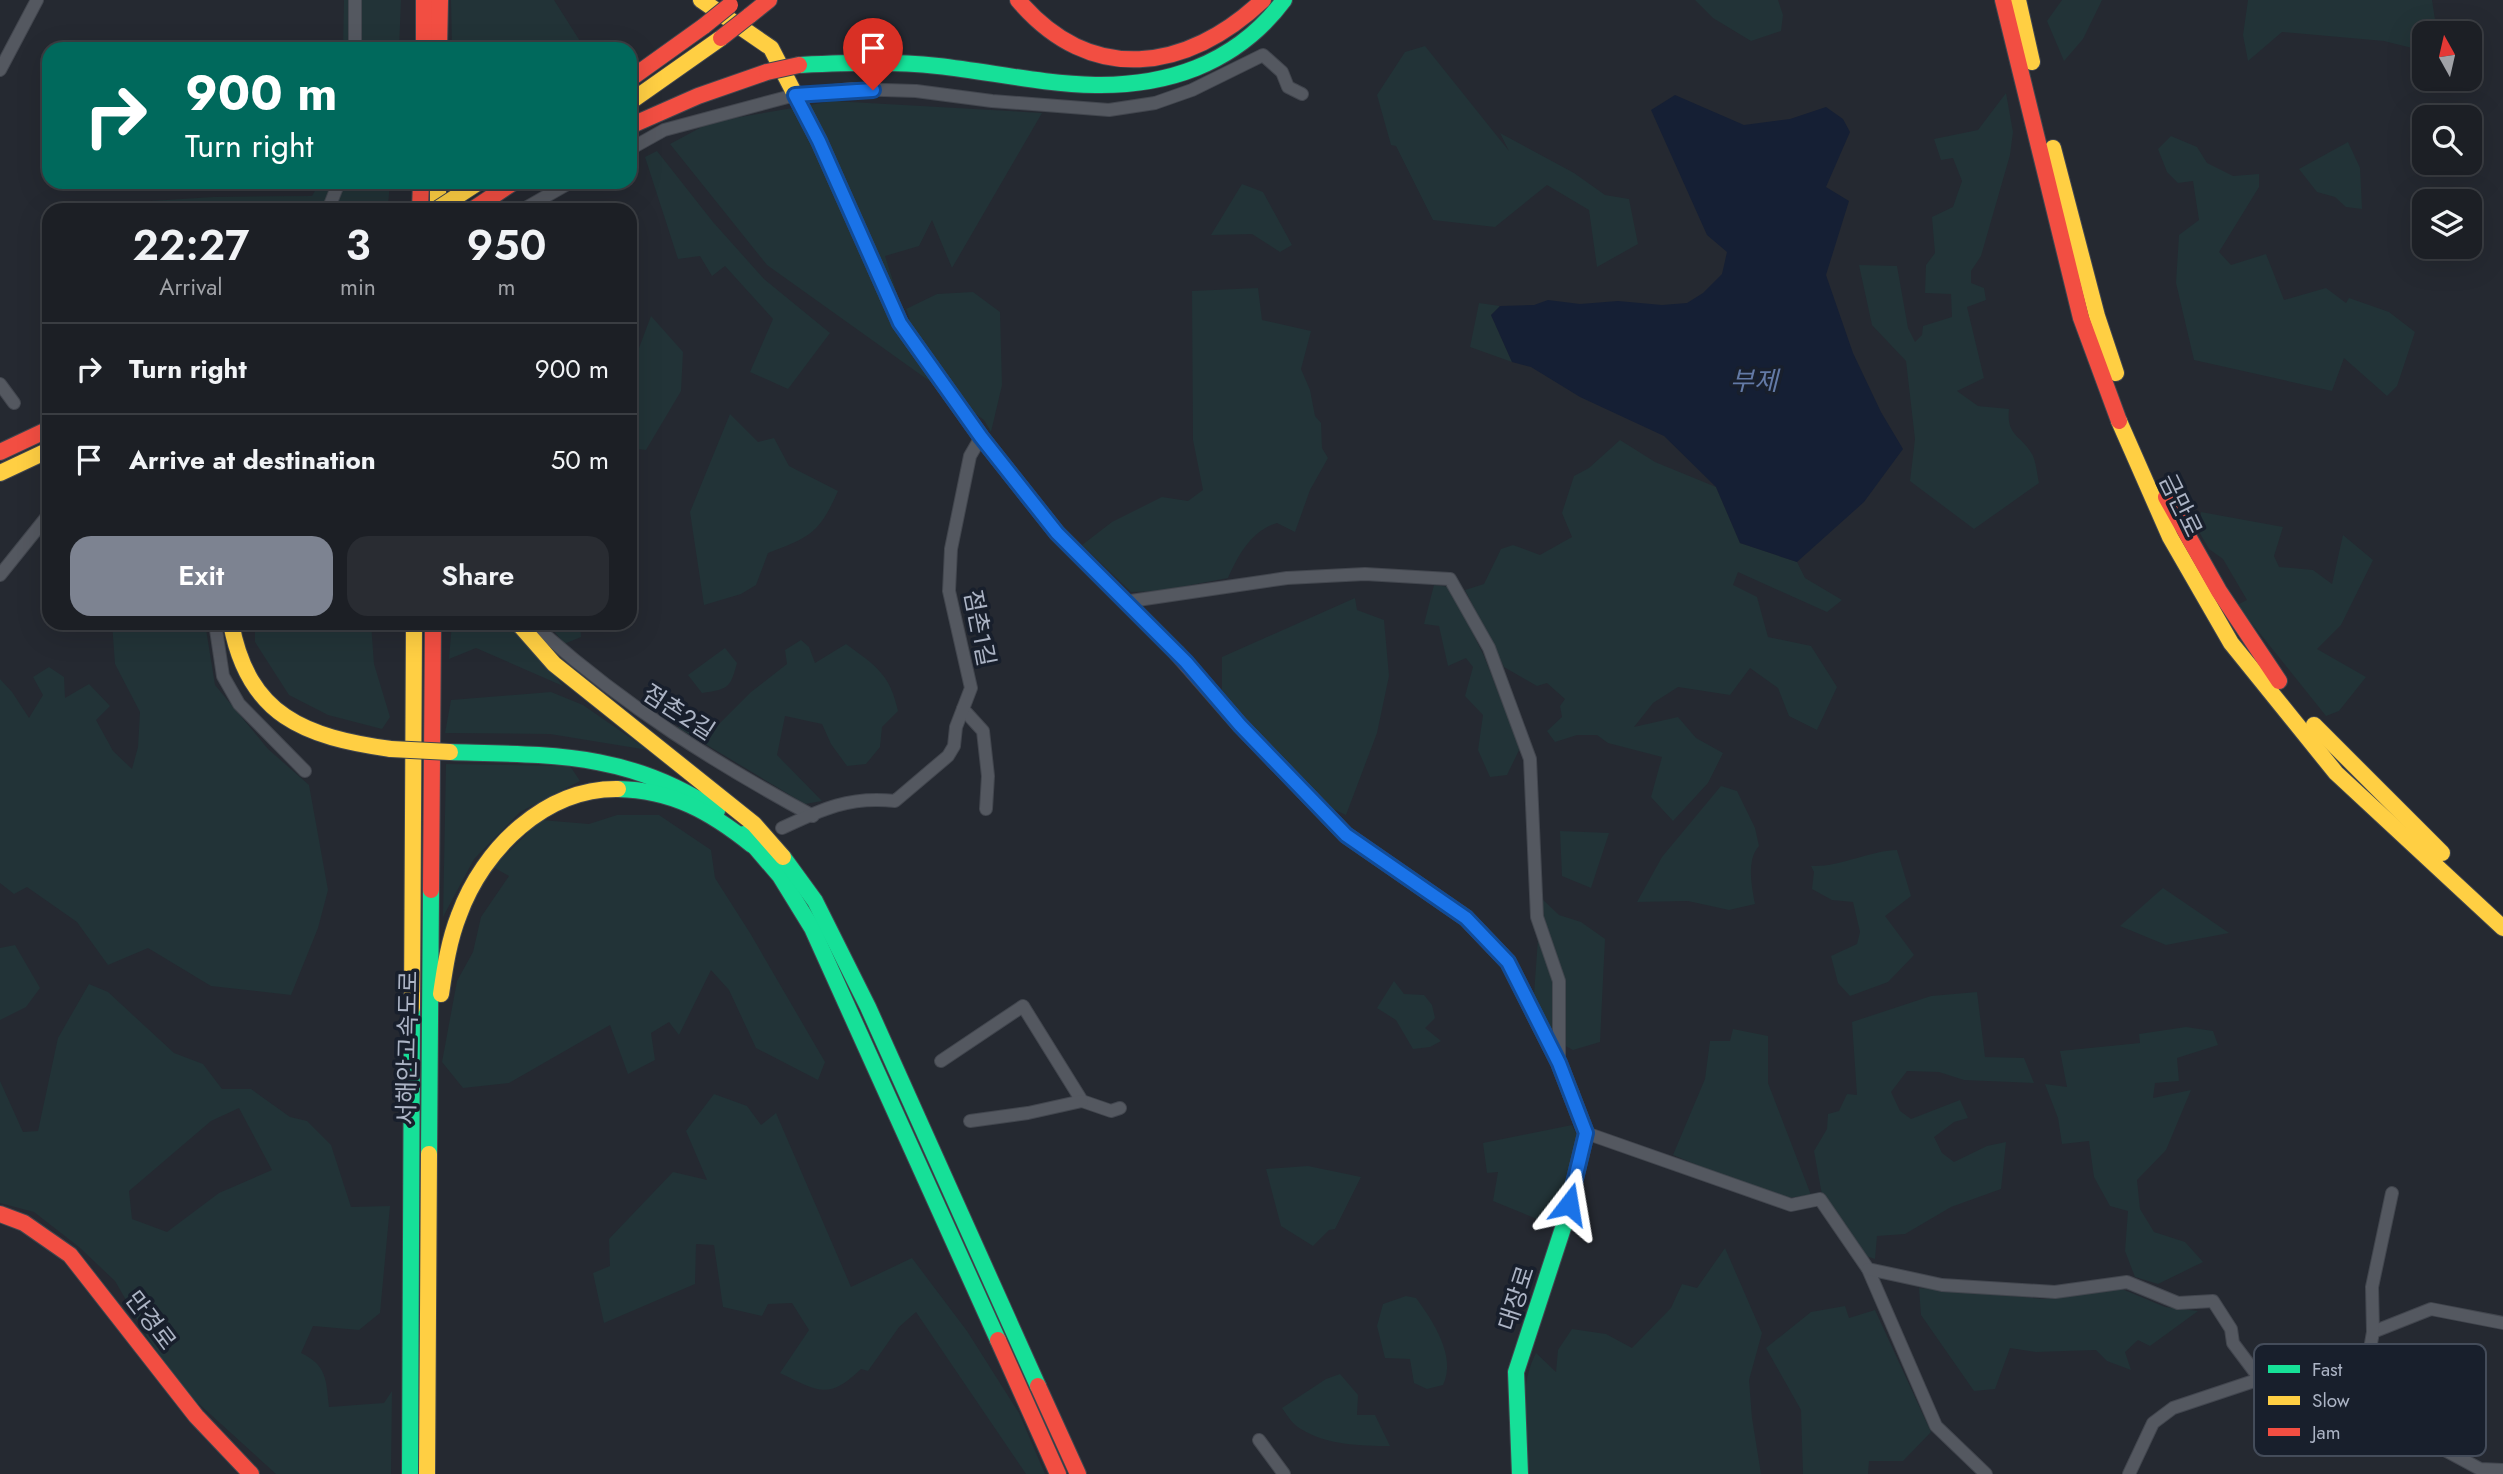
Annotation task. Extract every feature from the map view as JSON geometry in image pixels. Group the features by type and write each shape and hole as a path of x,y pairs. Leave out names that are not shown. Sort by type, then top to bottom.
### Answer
{"main road":[{"path":"424,0 424,42"},
{"path":"439,42 440,0"},
{"path":"701,0 771,48 819,141 900,323 981,437 1057,533 1186,662 1240,725 1346,835 1466,918 1508,962 1559,1063 1586,1133"},
{"path":"637,97 721,38 769,0"},
{"path":"1018,0 1044,27 1068,42 1097,54 1126,58 1167,57 1200,45 1233,28 1263,0"},
{"path":"637,123 698,96 767,72 799,65 900,63 1050,83 1099,87 1138,86 1173,79 1237,49 1259,31 1284,0"},
{"name":"금만로","path":"2003,0 2081,318 2120,424 2170,537 2231,643 2336,773 2503,928"},
{"name":"금만로","path":"2018,0 2052,145 2097,316 2133,421 2184,533 2258,653 2304,715 2354,768 2503,909"},
{"path":"637,74 734,2"},
{"path":"448,203 468,189"},
{"path":"482,203 503,189"},
{"path":"0,452 42,432"},
{"path":"0,473 42,453"},
{"path":"232,630 238,660 248,680 264,701 286,720 338,741 450,746 563,746 620,755 665,770 732,806"},
{"path":"243,630 246,645 255,665 270,687 293,709 340,729 391,744"},
{"path":"403,630 414,735"},
{"name":"서해안고속도로","path":"410,1474 414,630"},
{"name":"서해안고속도로","path":"427,1474 433,630"},
{"path":"524,630 554,664 582,689 732,806 778,848 815,901 868,1007 1078,1474"},
{"path":"450,746 566,756 631,767 665,780 711,805 738,827 762,853 797,901 830,965 923,1178 1058,1474"},
{"path":"429,1070 447,955 462,907 492,853 512,831 534,814 562,800 587,792 613,788 657,792 695,806 736,832 762,853"},
{"name":"대장로","path":"1520,1474 1516,1372 1563,1227 1586,1133"},
{"name":"만경로","path":"0,1214 24,1223 70,1255 196,1416 251,1474"}],"street":[{"path":"0,70 37,0"},
{"path":"355,0 355,42"},
{"path":"637,145 664,130 795,95 852,89 916,91 992,101 1109,110 1155,103 1192,90 1263,55 1282,72 1288,87 1302,94"},
{"path":"534,203 559,189"},
{"path":"0,384 14,403"},
{"name":"점촌1길","path":"782,828 813,816 816,811 845,801 871,798 895,801 948,756 954,746 956,727 971,688 949,591 951,549 970,456 981,437"},
{"path":"0,575 42,523"},
{"path":"1124,602 1287,578 1366,574 1450,579 1489,648 1530,759 1537,917 1559,981 1559,1063"},
{"path":"216,630 223,676 239,704 305,771"},
{"name":"점촌2길","path":"541,630 619,697 706,755 813,816"},
{"path":"963,709 983,731 988,776 986,809"},
{"path":"941,1061 1023,1006 1082,1101"},
{"path":"970,1121 1028,1113 1082,1101 1111,1111 1120,1108"},
{"path":"1586,1133 1791,1205 1820,1199 1868,1269 1936,1426 1986,1474"},
{"path":"2371,1344 2372,1287 2392,1193"},
{"path":"1868,1269 1941,1286 2055,1292 2127,1282 2178,1303 2213,1301 2231,1329 2233,1343 2254,1368"},
{"path":"2373,1332 2431,1309 2503,1323"},
{"path":"2129,1474 2153,1423 2173,1408 2254,1384"},
{"path":"1259,1440 1284,1474"},
{"path":"2456,1456 2480,1469 2503,1470"}],"shaded area":[{"path":"344,0 401,0 399,42 343,42"},
{"path":"451,0 554,0 581,42 452,42"},
{"path":"1695,0 1778,0 1783,15 1781,31 1751,41 1713,18"},
{"path":"2062,0 2102,0 2083,39 2064,61 2047,21"},
{"path":"2248,0 2432,0 2435,21 2412,21 2412,48 2384,41 2282,32 2248,61 2243,35"},
{"path":"1425,46 1509,151 1500,133 1574,173 1605,195 1629,199 1638,244 1597,267 1589,210 1547,185 1495,227 1433,220 1396,146 1391,145 1377,95 1405,52"},
{"path":"2006,93 2013,132 2010,155 1981,256 1971,271 1971,283 1984,288 1986,300 1967,307 1984,378 1957,391 1978,406 2009,409 2012,430 2032,454 2039,483 1974,529 1910,481 1915,439 1906,361 1872,325 1859,265 1897,266 1908,328 1915,342 1922,335 1923,326 1952,317 1951,294 1925,293 1926,265 1935,253 1932,217 1953,207 1962,181 1953,158 1941,160 1934,139 1978,130"},
{"path":"833,101 1042,113 952,268 932,220 919,246 885,256 903,312 910,320 906,309 937,294 973,292 1000,312 1002,385 991,432 984,420 767,265 670,144 711,122"},
{"path":"2171,136 2197,147 2207,163 2233,176 2259,174 2259,187 2219,252 2231,265 2266,254 2284,300 2326,288 2346,303 2349,298 2389,312 2415,332 2397,386 2387,396 2344,358 2332,391 2194,360 2176,283 2179,235 2199,220 2193,181 2178,183 2167,172 2158,149"},
{"path":"2348,142 2360,168 2362,209 2346,207 2335,197 2317,192 2299,169"},
{"path":"657,151 713,222 764,279 830,333 788,389 750,372 773,319 725,266 712,276 700,256 678,259 645,157"},
{"path":"1242,184 1263,192 1292,245 1280,252 1252,234 1211,235"},
{"path":"316,189 389,189 388,203 150,203 213,197 312,196"},
{"path":"1258,288 1262,320 1311,331 1301,369 1310,390 1315,416 1321,423 1322,448 1328,458 1310,490 1295,532 1277,523 1260,531 1241,552 1228,578 1159,591 1131,592 1082,545 1112,522 1162,497 1188,501 1203,490 1193,440 1192,291"},
{"path":"1479,303 1500,306 1491,315 1512,362 1470,347"},
{"path":"651,316 683,352 681,391 646,450 637,449 637,353"},
{"path":"730,414 758,442 774,438 789,466 838,491 825,517 812,532 794,543 768,553 756,585 741,594 704,605 690,512"},
{"path":"1620,440 1655,462 1716,487 1740,543 1797,562 1805,578 1842,600 1827,612 1738,572 1733,585 1757,597 1768,637 1811,646 1837,687 1817,730 1789,716 1778,688 1750,668 1730,695 1678,687 1653,703 1634,727 1678,717 1696,738 1723,753 1708,783 1673,821 1651,797 1662,757 1608,743 1597,735 1577,735 1555,742 1547,731 1562,717 1560,706 1565,699 1547,683 1537,686 1504,667 1465,590 1484,584 1501,549 1513,545 1540,555 1572,537 1562,513 1574,476 1589,468"},
{"path":"2201,512 2283,527 2274,556 2279,567 2313,570 2332,584 2343,535 2373,560 2341,625 2317,649 2366,677 2339,711 2326,716 2237,605 2247,600 2223,559 2209,549 2198,530"},
{"path":"1434,585 1450,587 1484,656 1520,748 1507,775 1490,777 1478,750 1483,715 1465,696 1473,667 1466,658 1448,666 1439,626 1424,624"},
{"path":"1355,598 1357,610 1384,620 1389,676 1377,733 1346,815 1333,809 1222,693 1222,657"},
{"path":"113,630 206,630 215,685 268,749 309,785 328,890 318,928 291,995 211,986 148,948 108,965 77,922 27,887 14,894 0,883 0,679 29,718 43,695 33,677 49,667 64,677 65,698 89,684 110,706 96,720 113,751 132,769 138,747 140,712 115,664"},
{"path":"255,630 372,630 374,664 390,717 382,729 328,715 289,695 255,642"},
{"path":"451,630 519,630 563,686 476,648 449,659"},
{"path":"553,630 580,630 581,637 564,644"},
{"path":"801,640 809,647 815,663 846,644 857,652 886,679 898,711 882,727 880,747 866,764 847,766 831,744 822,724 785,716 777,755 822,801 805,804 677,727 719,724 751,692 787,664 785,650"},
{"path":"725,648 737,663 730,683 723,689 702,693 688,675"},
{"path":"551,692 583,705 648,750 550,734 445,733 451,700"},
{"path":"446,764 570,766 580,781 520,812 474,859 443,917"},
{"path":"1721,786 1737,791 1755,828 1759,846 1752,859 1751,874 1755,904 1729,910 1688,901 1637,902 1662,857"},
{"path":"617,815 659,815 711,850 715,878 825,1062 818,1080 756,1048 729,990 711,970 679,1035 669,1022 651,1033 655,1060 628,1074 610,1025 509,1083 463,1088 442,1062 457,981 473,952 481,917 509,876 493,867 541,820 589,824"},
{"path":"1560,831 1609,833 1591,888 1562,876"},
{"path":"1897,850 1911,896 1885,916 1914,955 1888,982 1850,996 1838,983 1831,956 1857,944 1860,932 1853,902 1832,900 1812,889 1814,872 1811,866"},
{"path":"2163,888 2229,933 2166,945 2120,926"},
{"path":"1541,898 1559,915 1581,922 1605,939 1600,1042 1573,1050 1554,1040 1534,994"},
{"path":"15,945 40,988 26,1007 0,1020 0,948"},
{"path":"1394,981 1404,994 1424,995 1432,1005 1435,1018 1425,1028 1441,1041 1430,1047 1413,1049 1396,1020 1377,1008"},
{"path":"89,984 108,992 174,1053 203,1064 222,1089 251,1089 290,1117 307,1121 331,1145 351,1207 390,1206 380,1313 359,1330 313,1326 301,1353 316,1363 324,1374 329,1407 384,1403 392,1391 391,1474 276,1474 188,1394 149,1340 115,1281 79,1247 34,1212 0,1203 0,1081 23,1132 38,1131 58,1038","holes":["239,1108 272,1170 219,1193 167,1232 132,1219 129,1191 211,1121"]},
{"path":"1977,992 1985,1057 2024,1058 2034,1083 1964,1080 1939,1072 1907,1071 1891,1092 1900,1111 1911,1119 1960,1100 1968,1118 1954,1122 1934,1137 1942,1153 1954,1162 1987,1146 2006,1142 2001,1189 1951,1207 1905,1234 1877,1236 1875,1259 1863,1255 1822,1195 1814,1151 1827,1129 1828,1114 1839,1111 1847,1094 1857,1095 1852,1022 1931,996"},
{"path":"2186,1027 2213,1031 2218,1045 2177,1058 2179,1081 2155,1083 2153,1098 2191,1090 2166,1150 2137,1180 2140,1209 2154,1232 2185,1242 2203,1262 2158,1284 2135,1277 2125,1251 2128,1211 2110,1206 2094,1177 2089,1141 2062,1144 2058,1118 2045,1084 2067,1087 2060,1051 2140,1043 2139,1034"},
{"path":"1733,1029 1768,1036 1768,1083 1811,1195 1780,1199 1673,1155 1705,1079 1710,1041 1730,1041"},
{"path":"714,1094 747,1106 761,1125 776,1113 851,1287 912,1258 967,1331 1019,1413 1045,1474 1026,1474 916,1312 899,1327 868,1371 861,1369 840,1386 831,1389 814,1388 780,1373 809,1330 792,1303 768,1304 762,1316 723,1307 714,1245 696,1244 695,1284 604,1323 593,1273 610,1266 609,1239 673,1172 707,1180 686,1131"},
{"path":"1572,1125 1578,1138 1554,1226 1493,1201 1498,1172 1487,1173 1483,1143"},
{"path":"1308,1166 1361,1177 1335,1229 1329,1230 1313,1246 1281,1226 1266,1169"},
{"path":"1725,1248 1762,1333 1749,1380 1761,1474 1525,1474 1524,1396 1530,1366 1536,1353 1556,1372 1558,1350 1572,1329 1606,1334 1632,1348 1671,1308 1682,1284 1697,1288"},
{"path":"1919,1288 2044,1299 2122,1289 2165,1307 2198,1311 2150,1346 2138,1340 2125,1352 2131,1370 2107,1361 2096,1350 2036,1352 2010,1348 1995,1389 1974,1391 1921,1315"},
{"path":"1406,1296 1416,1298 1441,1340 1447,1363 1443,1385 1427,1389 1414,1383 1410,1359 1385,1358 1377,1326 1383,1304"},
{"path":"1845,1306 1849,1318 1875,1310 1931,1432 1903,1461 1869,1461 1868,1474 1803,1474 1801,1410 1766,1348 1811,1312"},
{"path":"1340,1374 1358,1395 1357,1415 1375,1415 1390,1446 1332,1441 1311,1434 1290,1420 1282,1408 1326,1379"}],"water":[{"name":"부제","path":"1675,95 1744,125 1790,119 1826,107 1843,119 1850,132 1826,187 1849,201 1826,275 1853,353 1881,412 1903,449 1864,502 1797,562 1740,543 1716,487 1664,436 1580,397 1531,367 1512,362 1491,315 1500,306 1534,305 1548,300 1580,304 1618,301 1662,305 1687,303 1703,293 1722,274 1727,252 1707,235 1651,110"}],"traffic: fast":[{"path":"799,65 903,63 1068,84 1132,83 1164,78 1196,68 1222,55 1256,31 1284,0"},
{"path":"888,296 900,323 981,437 1057,533 1177,653"},
{"path":"450,752 556,756 621,767 652,777 717,811"},
{"path":"618,789 638,790 690,805 721,822 752,845"},
{"path":"744,834 780,876 812,928 998,1340"},
{"path":"783,857 815,901 868,1007 1038,1386"},
{"path":"429,1154 431,890"},
{"path":"410,1474 412,1008"},
{"path":"1520,1474 1516,1372 1563,1228 1586,1133 1571,1094"}],"traffic: slow":[{"path":"701,0 771,48 819,141 888,296"},
{"path":"2018,0 2032,62"},
{"path":"637,97 721,38"},
{"path":"2053,148 2097,316 2116,373"},
{"path":"438,189 438,203"},
{"path":"447,203 468,189"},
{"path":"2119,421 2170,537 2231,643 2336,773 2503,928"},
{"path":"0,473 42,453"},
{"path":"233,630 239,655 251,680 266,701 285,716 332,737 391,749"},
{"path":"412,1008 414,630"},
{"path":"524,630 554,664 754,824 783,857"},
{"path":"2314,725 2442,853"},
{"path":"391,749 450,752"},
{"path":"441,994 450,944 459,915 484,867 501,846 520,827 542,811 566,799 591,791 618,789"},
{"path":"427,1474 429,1154"}],"traffic: jam":[{"path":"424,0 424,42"},
{"path":"439,42 440,0"},
{"path":"749,16 769,0"},
{"path":"1018,0 1046,28 1076,46 1108,57 1139,59 1171,54 1203,42 1234,24 1263,0"},
{"path":"2003,0 2081,318 2119,421"},
{"path":"704,26 730,5"},
{"path":"721,38 749,16"},
{"path":"637,74 704,26"},
{"path":"767,72 799,65"},
{"path":"637,123 698,96 767,72"},
{"path":"420,203 421,189"},
{"path":"482,203 504,189"},
{"path":"0,452 42,432"},
{"path":"2166,497 2219,591 2279,681"},
{"path":"431,890 433,630"},
{"path":"1177,653 1240,725 1346,835 1466,918 1508,962 1559,1063 1571,1094"},
{"path":"0,1214 24,1223 70,1255 196,1416 251,1474"},
{"path":"998,1340 1058,1474"},
{"path":"1038,1386 1078,1474"}],"route":[{"path":"873,90 852,89 795,95 819,141 900,323 981,437 1057,533 1186,662 1240,725 1346,835 1466,918 1508,962 1559,1063 1586,1133 1569,1204"}]}
